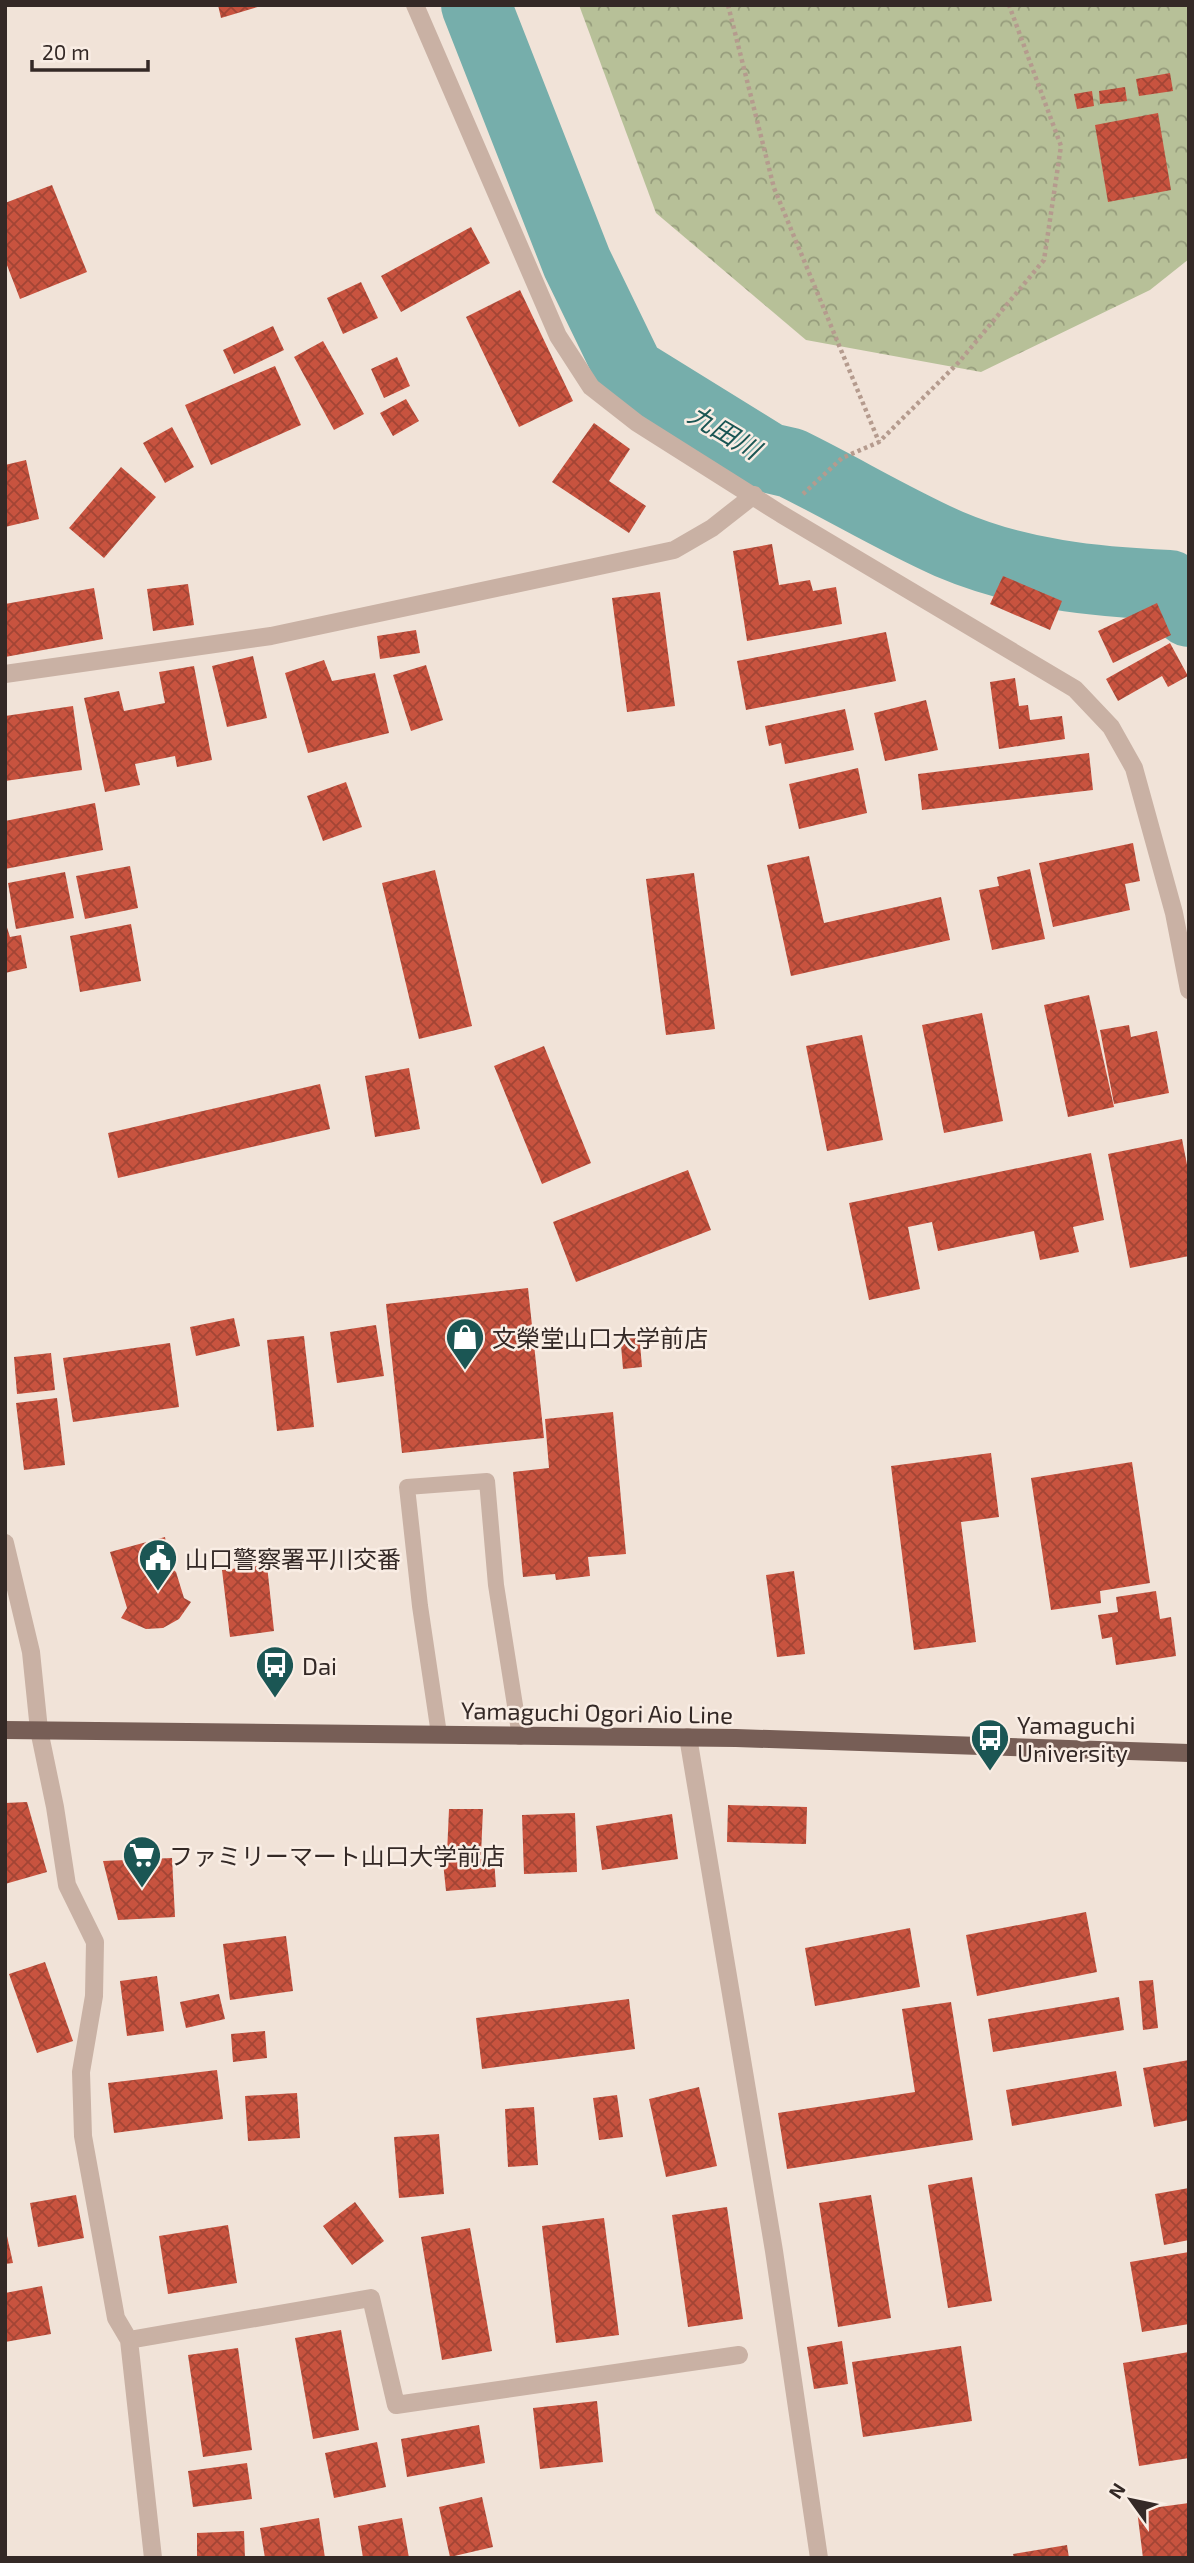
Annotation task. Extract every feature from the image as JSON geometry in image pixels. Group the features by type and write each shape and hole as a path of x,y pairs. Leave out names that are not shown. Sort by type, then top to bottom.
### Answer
{"main road":[{"name":"Yamaguchi Ogori Aio Line","path":"5,1730 688,1737 1189,1753"}],"street":[{"path":"415,5 558,336 591,387 637,423 781,514 1075,689 1111,727 1134,768 1174,913 1189,990"},
{"path":"5,674 271,636 674,550 712,528 754,495"},
{"path":"5,1543 31,1652 39,1730 67,1885 95,1942 94,1996 81,2072 83,2136 116,2318 129,2340 153,2558"},
{"path":"688,1737 774,2251 819,2558"},
{"path":"129,2340 371,2298 397,2405 739,2355"}],"lane":[{"path":"439,1734 407,1487 486,1481 496,1585 520,1737"}],"path":[{"path":"728,5 774,188 879,442"},
{"path":"801,496 842,458 879,442 959,362 1044,260 1061,146 1009,5"}],"green space":[{"path":"579,5 1189,5 1189,259 1150,290 981,372 806,340 656,213"}],"building":[{"path":"218,5 261,5 261,6 221,18"},
{"path":"1170,73 1173,91 1139,96 1136,79"},
{"path":"1125,87 1127,101 1100,104 1099,91"},
{"path":"1092,91 1094,106 1077,109 1074,94"},
{"path":"1158,113 1171,190 1108,202 1095,125"},
{"path":"52,185 87,272 20,299 5,260 5,203"},
{"path":"471,227 490,263 401,312 381,276"},
{"path":"361,282 378,318 343,334 327,298"},
{"path":"520,290 573,401 519,427 466,317"},
{"path":"273,326 284,350 234,374 223,350"},
{"path":"323,341 364,414 334,430 294,357"},
{"path":"397,357 410,386 384,398 371,369"},
{"path":"275,366 301,425 211,465 185,405"},
{"path":"406,399 419,421 393,436 380,413"},
{"path":"594,423 630,449 609,481 646,506 629,533 552,482"},
{"path":"172,427 194,467 165,483 143,443"},
{"path":"26,460 39,519 5,527 5,465"},
{"path":"121,467 156,497 104,558 69,528"},
{"path":"772,544 779,585 810,580 813,591 836,587 842,624 747,641 733,551"},
{"path":"1003,576 1062,601 1050,630 990,604"},
{"path":"188,584 194,625 153,631 147,589"},
{"path":"94,588 103,639 5,657 5,604"},
{"path":"660,592 675,706 627,712 612,598"},
{"path":"1157,603 1171,635 1113,663 1098,631"},
{"path":"416,630 420,653 380,659 377,636"},
{"path":"886,632 896,681 746,710 737,661"},
{"path":"1170,643 1188,676 1168,687 1162,676 1118,701 1106,679"},
{"path":"253,656 267,718 227,727 212,666"},
{"path":"324,660 332,681 375,673 389,733 308,753 285,673"},
{"path":"426,665 443,720 411,731 393,675"},
{"path":"194,666 212,760 177,767 175,756 135,764 140,785 105,792 84,698 119,691 124,711 165,703 159,672"},
{"path":"1015,678 1019,706 1028,705 1030,720 1062,716 1065,739 999,749 990,682"},
{"path":"926,700 938,750 885,761 874,713"},
{"path":"73,706 82,770 5,781 5,716"},
{"path":"845,709 854,750 785,764 781,743 769,746 765,726"},
{"path":"1089,753 1093,790 922,810 918,774"},
{"path":"858,768 867,813 799,829 789,784"},
{"path":"346,782 362,827 323,841 307,796"},
{"path":"95,803 103,850 5,869 5,821"},
{"path":"1133,843 1140,881 1125,884 1130,910 1053,927 1039,863"},
{"path":"809,856 824,923 941,897 950,940 791,976 767,865"},
{"path":"130,866 138,908 85,919 76,876"},
{"path":"1030,869 1045,939 992,950 979,890 999,886 997,877"},
{"path":"435,870 472,1026 419,1039 382,883"},
{"path":"65,872 74,918 16,929 8,883"},
{"path":"694,873 715,1029 666,1035 646,879"},
{"path":"5,921 10,937 21,935 27,968 5,973"},
{"path":"131,924 141,981 80,992 70,936"},
{"path":"1089,995 1114,1107 1068,1117 1044,1005"},
{"path":"982,1013 1003,1121 944,1133 922,1025"},
{"path":"1129,1025 1131,1037 1157,1031 1169,1093 1114,1104 1100,1030"},
{"path":"862,1035 883,1140 827,1151 806,1046"},
{"path":"544,1046 591,1163 542,1184 494,1066"},
{"path":"409,1068 420,1129 375,1137 365,1076"},
{"path":"320,1084 330,1129 118,1178 108,1133"},
{"path":"1182,1139 1189,1175 1189,1256 1130,1268 1108,1154"},
{"path":"1091,1153 1104,1220 1073,1227 1079,1252 1040,1260 1034,1231 938,1251 932,1222 908,1227 920,1289 869,1300 849,1203"},
{"path":"688,1170 711,1230 576,1282 553,1222"},
{"name":"文榮堂山口大学前店","path":"528,1288 544,1438 402,1453 386,1304"},
{"path":"234,1318 240,1346 196,1356 190,1327"},
{"path":"376,1325 384,1376 337,1383 330,1332"},
{"path":"639,1332 642,1367 623,1369 620,1333"},
{"path":"304,1336 314,1427 277,1431 267,1340"},
{"path":"170,1343 179,1407 73,1422 63,1358"},
{"path":"51,1353 55,1390 17,1394 14,1357"},
{"path":"57,1398 65,1465 24,1470 16,1403"},
{"path":"613,1412 626,1554 588,1557 590,1576 556,1580 555,1574 523,1577 513,1472 549,1468 545,1419"},
{"path":"991,1453 999,1517 961,1522 976,1642 914,1650 891,1466"},
{"path":"1132,1462 1150,1583 1100,1591 1101,1603 1051,1610 1031,1478"},
{"path":"165,1537 170,1567 176,1572 184,1598 191,1602 179,1619 163,1628 146,1629 121,1618 127,1608 110,1552"},
{"path":"267,1565 274,1631 230,1637 222,1570"},
{"path":"794,1571 805,1654 777,1657 766,1575"},
{"path":"1156,1591 1160,1619 1171,1617 1176,1656 1116,1665 1112,1637 1102,1639 1098,1615 1118,1612 1116,1597"},
{"path":"27,1802 47,1872 5,1884 5,1803"},
{"path":"728,1805 807,1807 806,1844 727,1842"},
{"path":"449,1809 483,1809 481,1855 447,1854"},
{"path":"575,1813 577,1872 524,1874 522,1815"},
{"path":"672,1814 678,1859 602,1870 596,1826"},
{"name":"ファミリーマート山口大学前店","path":"172,1858 175,1917 118,1920 103,1861"},
{"path":"494,1858 496,1887 446,1891 443,1862"},
{"path":"1086,1912 1097,1972 977,1996 966,1935"},
{"path":"910,1928 920,1987 815,2006 805,1948"},
{"path":"286,1936 293,1991 230,2000 223,1944"},
{"path":"45,1962 73,2041 37,2053 9,1974"},
{"path":"157,1976 164,2031 127,2036 120,1981"},
{"path":"1153,1980 1158,2028 1143,2030 1139,1981"},
{"path":"219,1994 225,2019 186,2028 180,2002"},
{"path":"1119,1997 1124,2030 993,2052 988,2019"},
{"path":"629,1999 635,2049 482,2069 476,2018"},
{"path":"951,2002 973,2140 787,2169 778,2113 915,2092 902,2009"},
{"path":"265,2031 267,2058 233,2062 231,2034"},
{"path":"1189,2060 1189,2120 1154,2127 1143,2068"},
{"path":"217,2070 223,2119 114,2133 108,2083"},
{"path":"1116,2071 1122,2106 1012,2126 1006,2090"},
{"path":"699,2087 717,2166 666,2177 649,2099"},
{"path":"297,2093 300,2138 248,2141 245,2096"},
{"path":"617,2095 623,2137 599,2140 593,2098"},
{"path":"534,2107 538,2165 508,2167 505,2109"},
{"path":"439,2134 444,2194 399,2198 394,2137"},
{"path":"972,2177 992,2301 948,2308 928,2185"},
{"path":"1189,2188 1189,2240 1164,2245 1155,2194"},
{"path":"76,2195 84,2238 38,2247 30,2203"},
{"path":"871,2195 891,2318 838,2327 819,2203"},
{"path":"355,2202 384,2241 352,2265 323,2226"},
{"path":"727,2207 743,2319 688,2327 672,2215"},
{"path":"604,2218 619,2335 556,2343 542,2226"},
{"path":"228,2225 237,2283 168,2294 159,2236"},
{"path":"5,2227 13,2263 5,2264"},
{"path":"470,2228 492,2351 442,2360 421,2237"},
{"path":"1189,2252 1189,2324 1142,2332 1130,2262"},
{"path":"42,2286 51,2334 5,2342 5,2293"},
{"path":"341,2330 359,2430 313,2439 295,2338"},
{"path":"842,2341 848,2384 814,2389 807,2347"},
{"path":"961,2346 972,2421 863,2437 852,2362"},
{"path":"238,2348 252,2450 203,2457 188,2355"},
{"path":"1189,2352 1189,2458 1139,2466 1123,2363"},
{"path":"597,2401 603,2462 540,2469 533,2408"},
{"path":"479,2425 485,2463 407,2477 401,2439"},
{"path":"377,2442 386,2487 334,2498 325,2453"},
{"path":"247,2463 252,2499 193,2507 188,2471"},
{"path":"482,2497 493,2547 450,2557 439,2507"},
{"path":"1189,2503 1189,2558 1143,2558 1137,2510"},
{"path":"319,2518 325,2558 265,2558 260,2528"},
{"path":"402,2518 409,2558 363,2558 358,2526"},
{"path":"244,2531 245,2558 197,2558 197,2533"},
{"path":"1067,2545 1069,2558 1014,2558 1013,2554"}],"waterway":[{"name":"九田川","path":"476,5 577,263 630,372 769,458 791,463 949,544 1002,563 1057,575 1169,585 1189,612"}],"place":[{"name":"文榮堂山口大学前店","path":"465,1371"},
{"name":"山口警察署平川交番","path":"158,1592"},
{"name":"Dai","path":"275,1699"},
{"name":"Yamaguchi University","path":"990,1772"},
{"name":"ファミリーマート山口大学前店","path":"142,1889"}]}
